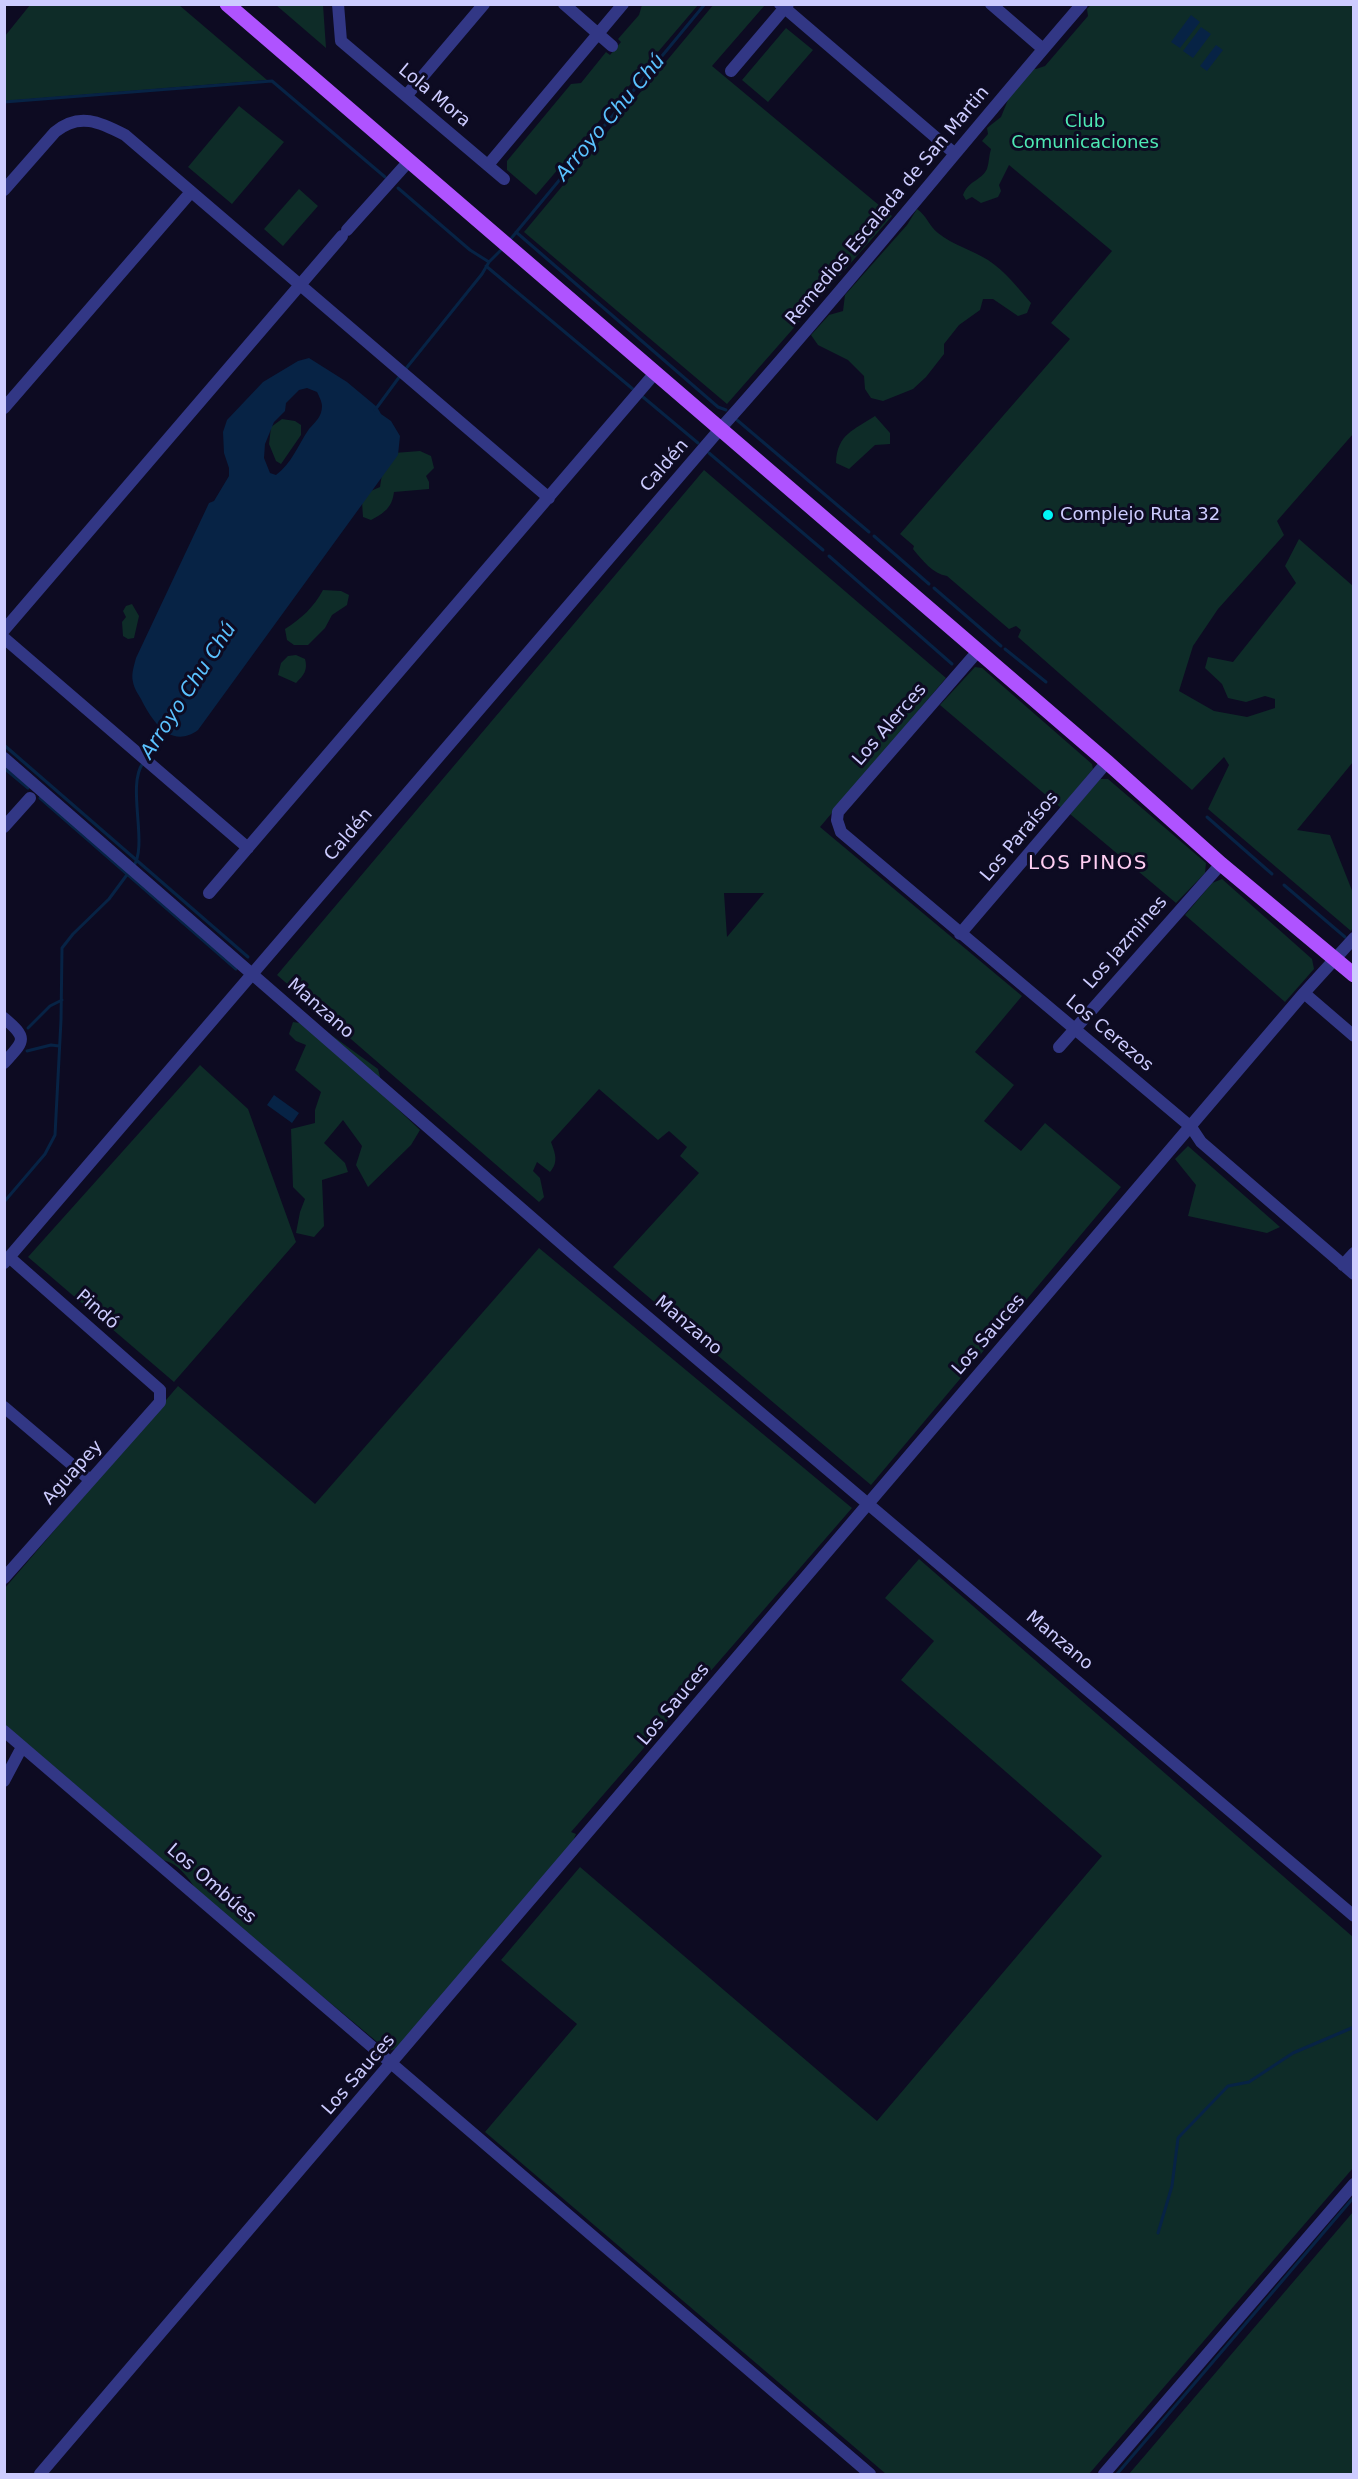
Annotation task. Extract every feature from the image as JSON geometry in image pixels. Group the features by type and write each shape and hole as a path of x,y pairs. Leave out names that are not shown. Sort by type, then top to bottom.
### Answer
{"main road":[{"path":"227,4 1107,762 1221,864 1353,975"}],"street":[{"name":"Lola Mora","path":"338,4 341,41 504,179"},
{"path":"406,96 484,4"},
{"path":"564,4 612,46"},
{"path":"488,165 623,4"},
{"path":"991,4 1043,49"},
{"name":"Remedios Escalada de San Martin","path":"720,429 801,339 954,153 1082,4"},
{"path":"731,71 784,6 954,153"},
{"path":"4,190 54,132 64,124 90,120 103,123 125,135 189,194 546,501"},
{"path":"4,630 409,161"},
{"path":"4,408 189,194"},
{"path":"209,893 655,374"},
{"name":"Caldén","path":"7,1260 720,429"},
{"path":"4,638 248,848"},
{"name":"Los Alerces","path":"838,827 838,812 978,651"},
{"name":"Manzano","path":"4,758 585,1264 870,1503 1353,1916"},
{"name":"Los Paraísos","path":"960,934 1107,762"},
{"path":"4,827 30,798"},
{"name":"Los Cerezos","path":"838,827 846,838 1191,1127 1201,1142 1353,1274"},
{"name":"Los Jazmines","path":"1059,1047 1221,864"},
{"name":"Los Sauces","path":"40,2475 1353,938"},
{"path":"1304,993 1353,1036"},
{"path":"4,1018 20,1031 22,1044 4,1064"},
{"path":"1343,1265 1353,1253"},
{"name":"Pindó","path":"7,1260 160,1390"},
{"name":"Aguapey","path":"6,1572 160,1402 160,1390"},
{"path":"4,1407 90,1480"},
{"name":"Los Ombúes","path":"4,1731 870,2475"},
{"path":"4,1781 22,1747"},
{"path":"1104,2475 1353,2184"}],"green space":[{"path":"714,4 765,5 712,66 892,216 727,404 524,232"},
{"path":"30,5 179,5 267,80 5,101 5,36"},
{"path":"276,5 323,5 326,48"},
{"path":"642,5 698,5 536,195 507,170 507,161 571,84 581,83 606,52 610,55 621,42 618,39 639,15"},
{"name":"Club Comunicaciones","path":"1091,5 1353,5 1353,434 1277,521 1284,535 1218,609 1193,646 1179,691 1214,711 1247,717 1275,708 1275,699 1265,696 1246,702 1228,698 1222,684 1205,668 1208,657 1233,662 1296,583 1285,566 1299,539 1353,586 1353,762 1297,830 1330,835 1353,893 1351,931 1208,809 1229,765 1224,757 1192,790 1018,637 1021,630 1016,626 1009,629 947,576 932,569 913,549 914,546 900,534 1070,339 1051,323 1112,251 1009,165 999,185 1001,191 998,197 981,203 972,197 966,200 963,195 968,186 982,176 987,169 991,149 982,141 988,134 987,128 1001,117 1012,90 1028,66 1036,69 1045,66 1088,16 1087,9"},
{"path":"786,28 813,50 768,102 742,80"},
{"path":"239,106 284,142 232,204 188,167"},
{"path":"299,189 318,206 283,246 264,229"},
{"path":"917,209 944,237 994,264 1031,303 1027,313 1018,316 993,299 983,299 980,310 959,325 944,344 944,354 926,377 913,389 883,401 871,398 865,389 864,376 848,360 818,345 811,335 829,315 843,311 845,295 907,225"},
{"path":"875,416 890,433 890,444 875,445 849,469 836,463 837,453 843,439"},
{"path":"282,419 295,421 301,425 301,435 281,464 276,461 269,444 271,427"},
{"path":"420,451 431,456 434,468 426,476 429,489 394,492 389,506 383,512 371,520 363,517 362,502 366,493 380,487 382,474 394,453"},
{"path":"704,470 946,678 820,827 1022,996 975,1052 1014,1085 984,1121 1021,1151 1045,1123 1121,1187 871,1485 613,1267 699,1173 680,1156 687,1147 669,1131 658,1140 599,1089 551,1142 555,1161 550,1172 537,1162 533,1171 540,1178 544,1197 539,1202 277,975","holes":["724,893 764,893 727,937"]},
{"path":"323,590 341,591 349,595 347,605 332,615 325,628 308,645 294,645 287,640 285,629 307,612"},
{"path":"132,604 139,616 134,638 128,639 123,636 122,622 126,617 123,611 126,606"},
{"path":"296,655 305,659 306,669 296,683 278,675 281,663 288,656"},
{"path":"975,667 982,668 1092,764 1093,769 1061,808 940,705"},
{"path":"1100,779 1108,779 1206,863 1205,873 1176,903 1070,814"},
{"path":"1222,879 1312,959 1314,969 1285,1002 1185,915 1212,883"},
{"path":"293,1022 319,1026 378,1069 385,1097 420,1130 411,1145 368,1187 356,1165 362,1146 343,1120 324,1143 345,1163 348,1172 322,1180 324,1226 314,1237 296,1233 305,1199 293,1187 291,1129 315,1123 315,1110 321,1092 295,1070 306,1045 296,1041 289,1034"},
{"path":"200,1065 248,1109 296,1242 174,1382 28,1257"},
{"path":"1188,1146 1280,1227 1267,1233 1188,1216 1196,1185 1175,1159"},
{"path":"539,1248 852,1508 571,1832 576,1834 569,1851 402,2047 388,2051 197,1892 179,1868 163,1860 5,1725 5,1588 178,1386 315,1504"},
{"path":"919,1559 1353,1937 1353,2168 1089,2474 886,2474 485,2132 577,2024 501,1960 580,1867 877,2121 1102,1856 901,1680 934,1641 885,1598"},
{"path":"1353,2212 1353,2474 1129,2474"}],"water":[{"path":"1191,15 1200,22 1180,48 1171,42"},
{"path":"1201,27 1211,34 1193,58 1183,51"},
{"path":"1216,45 1223,50 1207,71 1200,66"},
{"path":"309,358 347,382 377,407 381,414 391,421 400,436 398,455 198,730 179,737 171,735 157,724 135,689 132,676 136,658 209,503 214,501 229,476 224,453 223,432 227,420 263,382 298,361","holes":["307,388 317,392 322,410 316,422 286,465 276,475 270,473 264,458 265,444 274,422 285,411 286,403 299,390"]},
{"path":"274,1095 299,1113 292,1123 267,1105"}],"waterway":[{"name":"Arroyo Chu Chú","path":"509,241 705,4"},
{"path":"4,102 272,81 385,177"},
{"path":"398,188 470,250 489,262"},
{"path":"516,232 718,407 726,410"},
{"name":"Arroyo Chu Chú","path":"404,371 482,274 489,262 503,248"},
{"path":"486,266 634,390"},
{"name":"Arroyo Chu Chú","path":"375,410 400,376"},
{"path":"643,397 698,443"},
{"path":"737,420 869,532"},
{"path":"709,453 823,550"},
{"path":"874,536 929,584"},
{"path":"829,556 952,664"},
{"path":"934,588 1001,646"},
{"path":"1005,649 1046,682"},
{"name":"Arroyo Chu Chú","path":"147,758 152,753 163,727"},
{"path":"4,745 248,957"},
{"name":"Arroyo Chu Chú","path":"133,867 139,845 138,773 143,763"},
{"path":"4,768 28,788"},
{"path":"40,798 236,969"},
{"path":"1207,817 1272,874"},
{"name":"Arroyo Chu Chú","path":"4,1202 45,1154 55,1135 62,948 109,899 129,872"},
{"path":"1284,885 1345,937"},
{"path":"28,1028 50,1006 62,1000"},
{"path":"27,1051 51,1045 59,1046"},
{"path":"1158,2233 1172,2186 1178,2138 1228,2086 1249,2082 1293,2053 1354,2027"},
{"path":"1117,2474 1354,2197"}],"place":[{"name":"Complejo Ruta 32","path":"1048,515"}],"district":[{"name":"LOS PINOS","path":"1088,864"}]}
